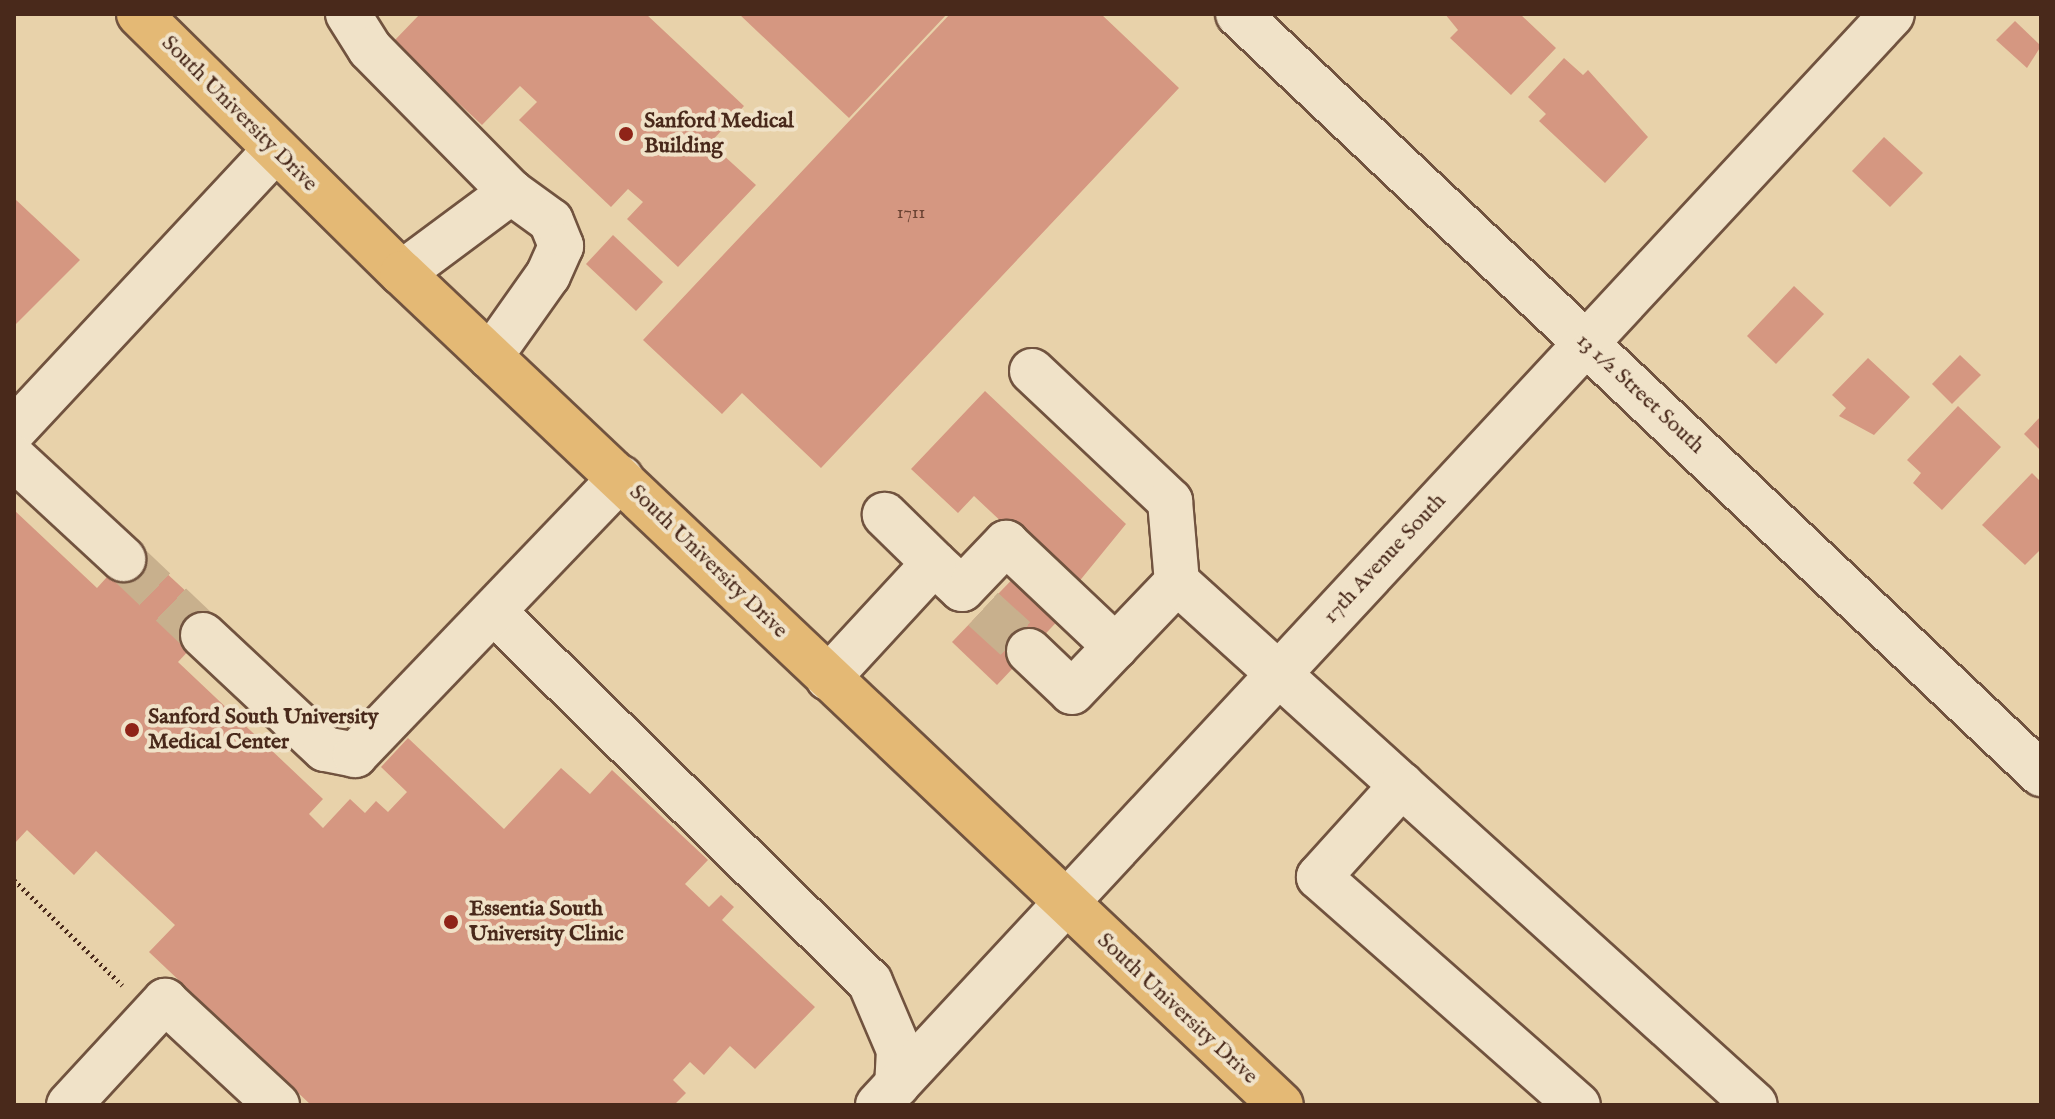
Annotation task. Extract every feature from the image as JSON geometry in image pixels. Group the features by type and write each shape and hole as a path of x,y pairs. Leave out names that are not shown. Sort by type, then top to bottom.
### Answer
{"main road":[{"name":"South University Drive","path":"139,14 402,273 621,478 1065,904 1281,1105"}],"street":[{"path":"348,14 370,49 511,192 551,221 561,246 531,308 490,357"},
{"name":"13 1/2 Street South","path":"1238,14 2041,774"},
{"name":"17th Avenue South","path":"888,1095 1892,14"},
{"path":"14,430 275,150"},
{"path":"402,273 511,192"},
{"path":"1032,371 1170,501 1177,582 1755,1105"},
{"path":"14,458 123,559"},
{"path":"203,635 325,749 355,755 495,613 621,478"},
{"path":"885,515 960,587"},
{"path":"828,678 960,587 1006,543 1116,647"},
{"path":"1029,651 1072,692 1177,582"},
{"path":"495,613 870,982 899,1050 888,1095"},
{"path":"1402,785 1319,877 1578,1105"},
{"path":"69,1105 165,1001 277,1105"}],"building":[{"name":"Sanford Medical Building","path":"420,14 646,14 744,106 710,143 756,185 678,267 627,219 643,202 628,189 611,207 519,120 537,102 520,86 482,125 393,42"},
{"path":"739,14 947,14 849,118"},
{"path":"950,14 1101,14 1179,88 821,468 742,393 722,414 643,340"},
{"path":"1445,14 1520,14 1556,48 1511,95 1450,38 1458,30"},
{"path":"2015,21 2041,46 2027,68 1996,40"},
{"path":"1564,58 1583,75 1588,70 1648,137 1605,183 1539,121 1546,114 1528,97"},
{"path":"1884,137 1923,173 1890,207 1852,171"},
{"path":"14,198 80,260 14,326"},
{"path":"613,235 663,282 636,311 586,264"},
{"path":"1794,286 1824,314 1776,364 1747,336"},
{"path":"1960,355 1981,375 1952,404 1932,384"},
{"path":"1868,358 1910,397 1874,435 1839,416 1846,408 1832,395"},
{"path":"985,391 1126,524 1073,589 974,496 958,513 911,469"},
{"path":"1958,406 2001,447 1942,510 1913,483 1921,473 1907,460"},
{"path":"2041,416 2041,451 2024,434"},
{"path":"2032,473 2041,482 2041,549 2025,565 1982,525"},
{"name":"Essentia South University Clinic","path":"14,510 97,588 136,545 217,620 178,662 323,799 309,814 323,828 350,799 365,813 376,801 388,812 407,792 381,767 408,738 504,829 561,768 590,794 612,770 708,860 685,884 709,907 721,895 734,907 722,920 815,1007 755,1069 730,1046 704,1075 690,1062 673,1080 686,1093 674,1105 311,1105 149,952 175,925 96,851 74,875 27,830 14,844"},
{"path":"1022,569 1067,611 997,685 952,642"}],"tunnel":[{"path":"123,559 203,635"},
{"path":"983,609 1029,651"}],"place":[{"name":"Sanford Medical Building","path":"626,134"},
{"name":"Sanford South University Medical Center","path":"132,730"},
{"name":"Essentia South University Clinic","path":"451,922"}]}
